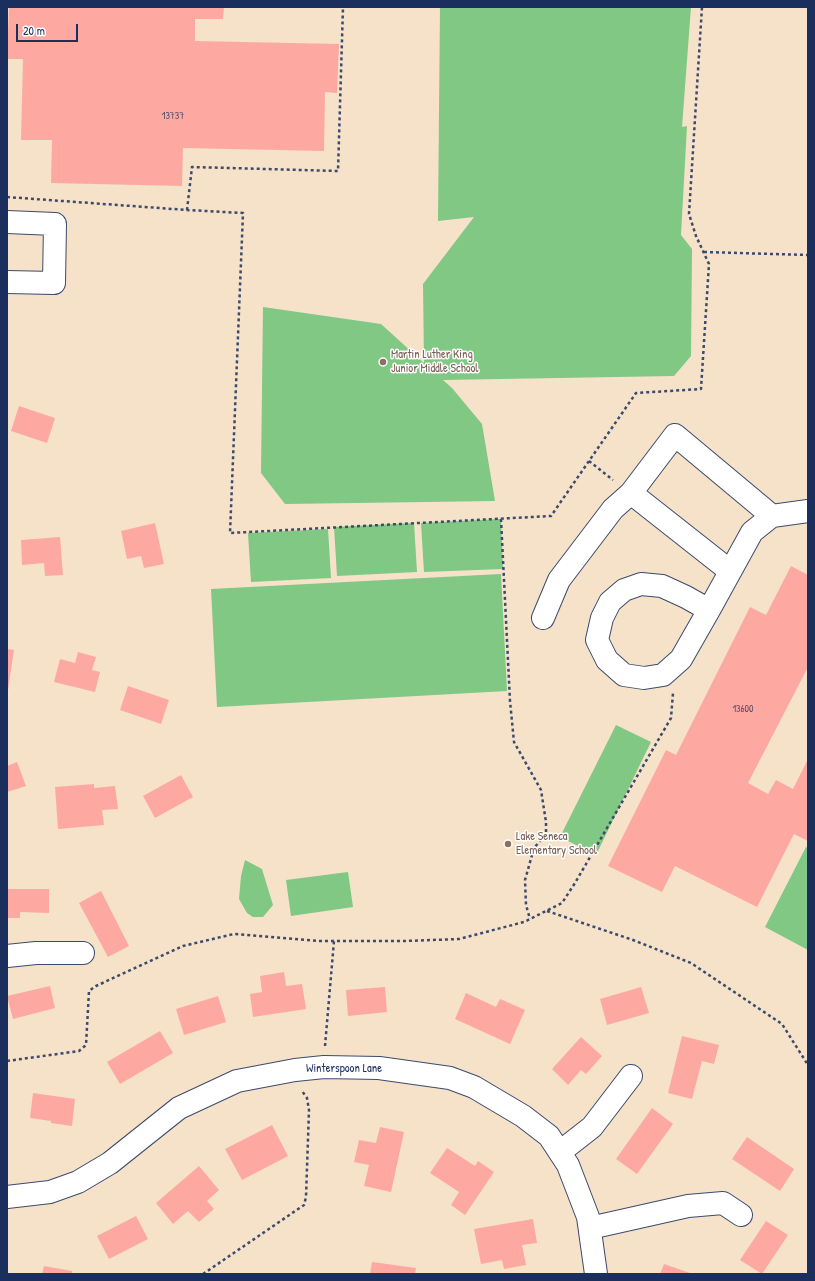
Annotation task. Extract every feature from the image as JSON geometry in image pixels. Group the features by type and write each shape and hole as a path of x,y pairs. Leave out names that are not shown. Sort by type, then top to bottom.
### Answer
{"street":[{"path":"7,222 55,224 55,231 54,283 7,282"},
{"path":"543,618 559,580 613,509 631,494 675,435 772,516"},
{"path":"631,494 730,571"},
{"path":"709,610 662,586 641,584 624,590 610,602 602,618 597,640 607,660 624,674 644,678 663,675 681,659 709,610 752,532 772,516 808,511"},
{"path":"7,956 36,953 83,953"},
{"name":"Winterspoon Lane","path":"7,1197 50,1192 78,1182 110,1163 179,1108 237,1081 294,1070 324,1067 379,1068 450,1078 474,1087 523,1116 549,1136 560,1152 570,1171 588,1217 596,1274"},
{"path":"560,1152 592,1127 631,1076"},
{"path":"590,1228 688,1206 723,1203 741,1215"}],"path":[{"path":"187,210 192,167 338,171 343,7"},
{"path":"7,197 244,213 230,534 551,516 636,393 701,390 709,264 696,236 689,214 702,7"},
{"path":"704,252 808,255"},
{"path":"589,461 631,494"},
{"path":"501,519 510,701 514,742 541,790 546,822 546,834 534,848 525,880 526,905 530,919"},
{"path":"7,1061 79,1050 86,1045 90,991 96,986 184,946 234,934 318,941 405,941 459,939 524,922 562,904 671,718 674,665"},
{"path":"547,911 633,940 691,963 782,1024 808,1065"},
{"path":"324,1067 334,941"},
{"path":"203,1274 304,1205 306,1197 310,1110 307,1098 297,1084 294,1070"}],"green space":[{"path":"440,7 691,7 682,127 687,126 681,235 692,249 691,356 674,376 443,380 452,388 482,424 495,501 285,504 261,473 263,307 381,324 424,363 423,284 474,217 438,221"},
{"path":"501,519 503,569 424,572 421,523"},
{"path":"414,523 417,572 337,576 334,527"},
{"path":"328,529 331,578 251,582 248,533"},
{"path":"501,574 507,691 217,707 211,589"},
{"path":"616,725 651,742 596,855 560,837"},
{"path":"806,847 808,848 808,950 765,927"},
{"path":"245,860 262,869 273,905 263,917 253,917 247,913 239,899 241,876"},
{"path":"348,872 353,907 291,916 286,880"}],"building":[{"path":"9,7 224,7 223,19 195,19 195,41 339,44 337,93 325,92 324,151 183,148 182,186 51,183 52,140 21,140 23,59 7,59"},
{"path":"19,406 55,418 47,443 11,431"},
{"path":"155,523 164,564 144,568 141,556 127,559 121,531"},
{"path":"60,537 63,575 45,576 44,563 22,565 21,540"},
{"path":"791,566 808,575 808,667 748,783 768,794 776,780 793,789 808,759 808,841 794,834 757,907 675,866 662,892 608,866 666,750 676,755 750,607 766,615"},
{"path":"7,649 14,650 8,690 7,690"},
{"path":"78,652 96,657 92,670 100,672 95,692 54,682 60,659 75,663"},
{"path":"128,686 169,700 161,724 120,710"},
{"path":"17,762 26,786 7,792 7,766"},
{"path":"181,775 193,797 155,818 143,796"},
{"path":"94,784 94,788 115,786 118,809 102,810 104,825 58,829 55,787"},
{"path":"7,889 49,889 49,913 20,912 20,918 7,918"},
{"path":"101,891 129,946 108,957 79,903"},
{"path":"284,972 286,986 302,984 306,1009 253,1017 250,994 262,992 260,976"},
{"path":"50,986 55,1008 13,1019 7,996"},
{"path":"385,987 387,1012 348,1016 346,990"},
{"path":"641,987 649,1013 607,1025 600,999"},
{"path":"466,993 496,1007 500,999 525,1010 510,1044 455,1019"},
{"path":"218,996 226,1022 184,1035 176,1009"},
{"path":"160,1031 173,1053 120,1084 107,1062"},
{"path":"682,1036 719,1045 714,1064 702,1061 692,1099 668,1093"},
{"path":"581,1037 602,1056 586,1074 581,1070 568,1085 552,1069"},
{"path":"33,1093 75,1099 72,1126 30,1118"},
{"path":"652,1108 673,1124 637,1174 616,1159"},
{"path":"272,1125 288,1156 242,1180 225,1149"},
{"path":"380,1127 404,1132 391,1192 364,1186 369,1165 354,1162 359,1140 376,1143"},
{"path":"747,1137 794,1169 780,1191 732,1159"},
{"path":"447,1148 475,1166 478,1161 494,1172 465,1215 451,1205 459,1192 430,1173"},
{"path":"199,1166 219,1190 207,1201 214,1209 199,1222 188,1211 173,1224 156,1203"},
{"path":"136,1216 148,1239 109,1259 97,1236"},
{"path":"533,1219 537,1243 522,1245 526,1265 504,1269 502,1260 481,1264 474,1229"},
{"path":"766,1221 788,1235 762,1274 740,1260"},
{"path":"372,1262 416,1268 415,1274 370,1274"},
{"path":"664,1264 693,1274 660,1274"},
{"path":"44,1266 72,1271 72,1274 42,1274"}],"place":[{"name":"Martin Luther King Junior Middle School","path":"383,362"},
{"name":"Lake Seneca Elementary School","path":"508,844"}]}
